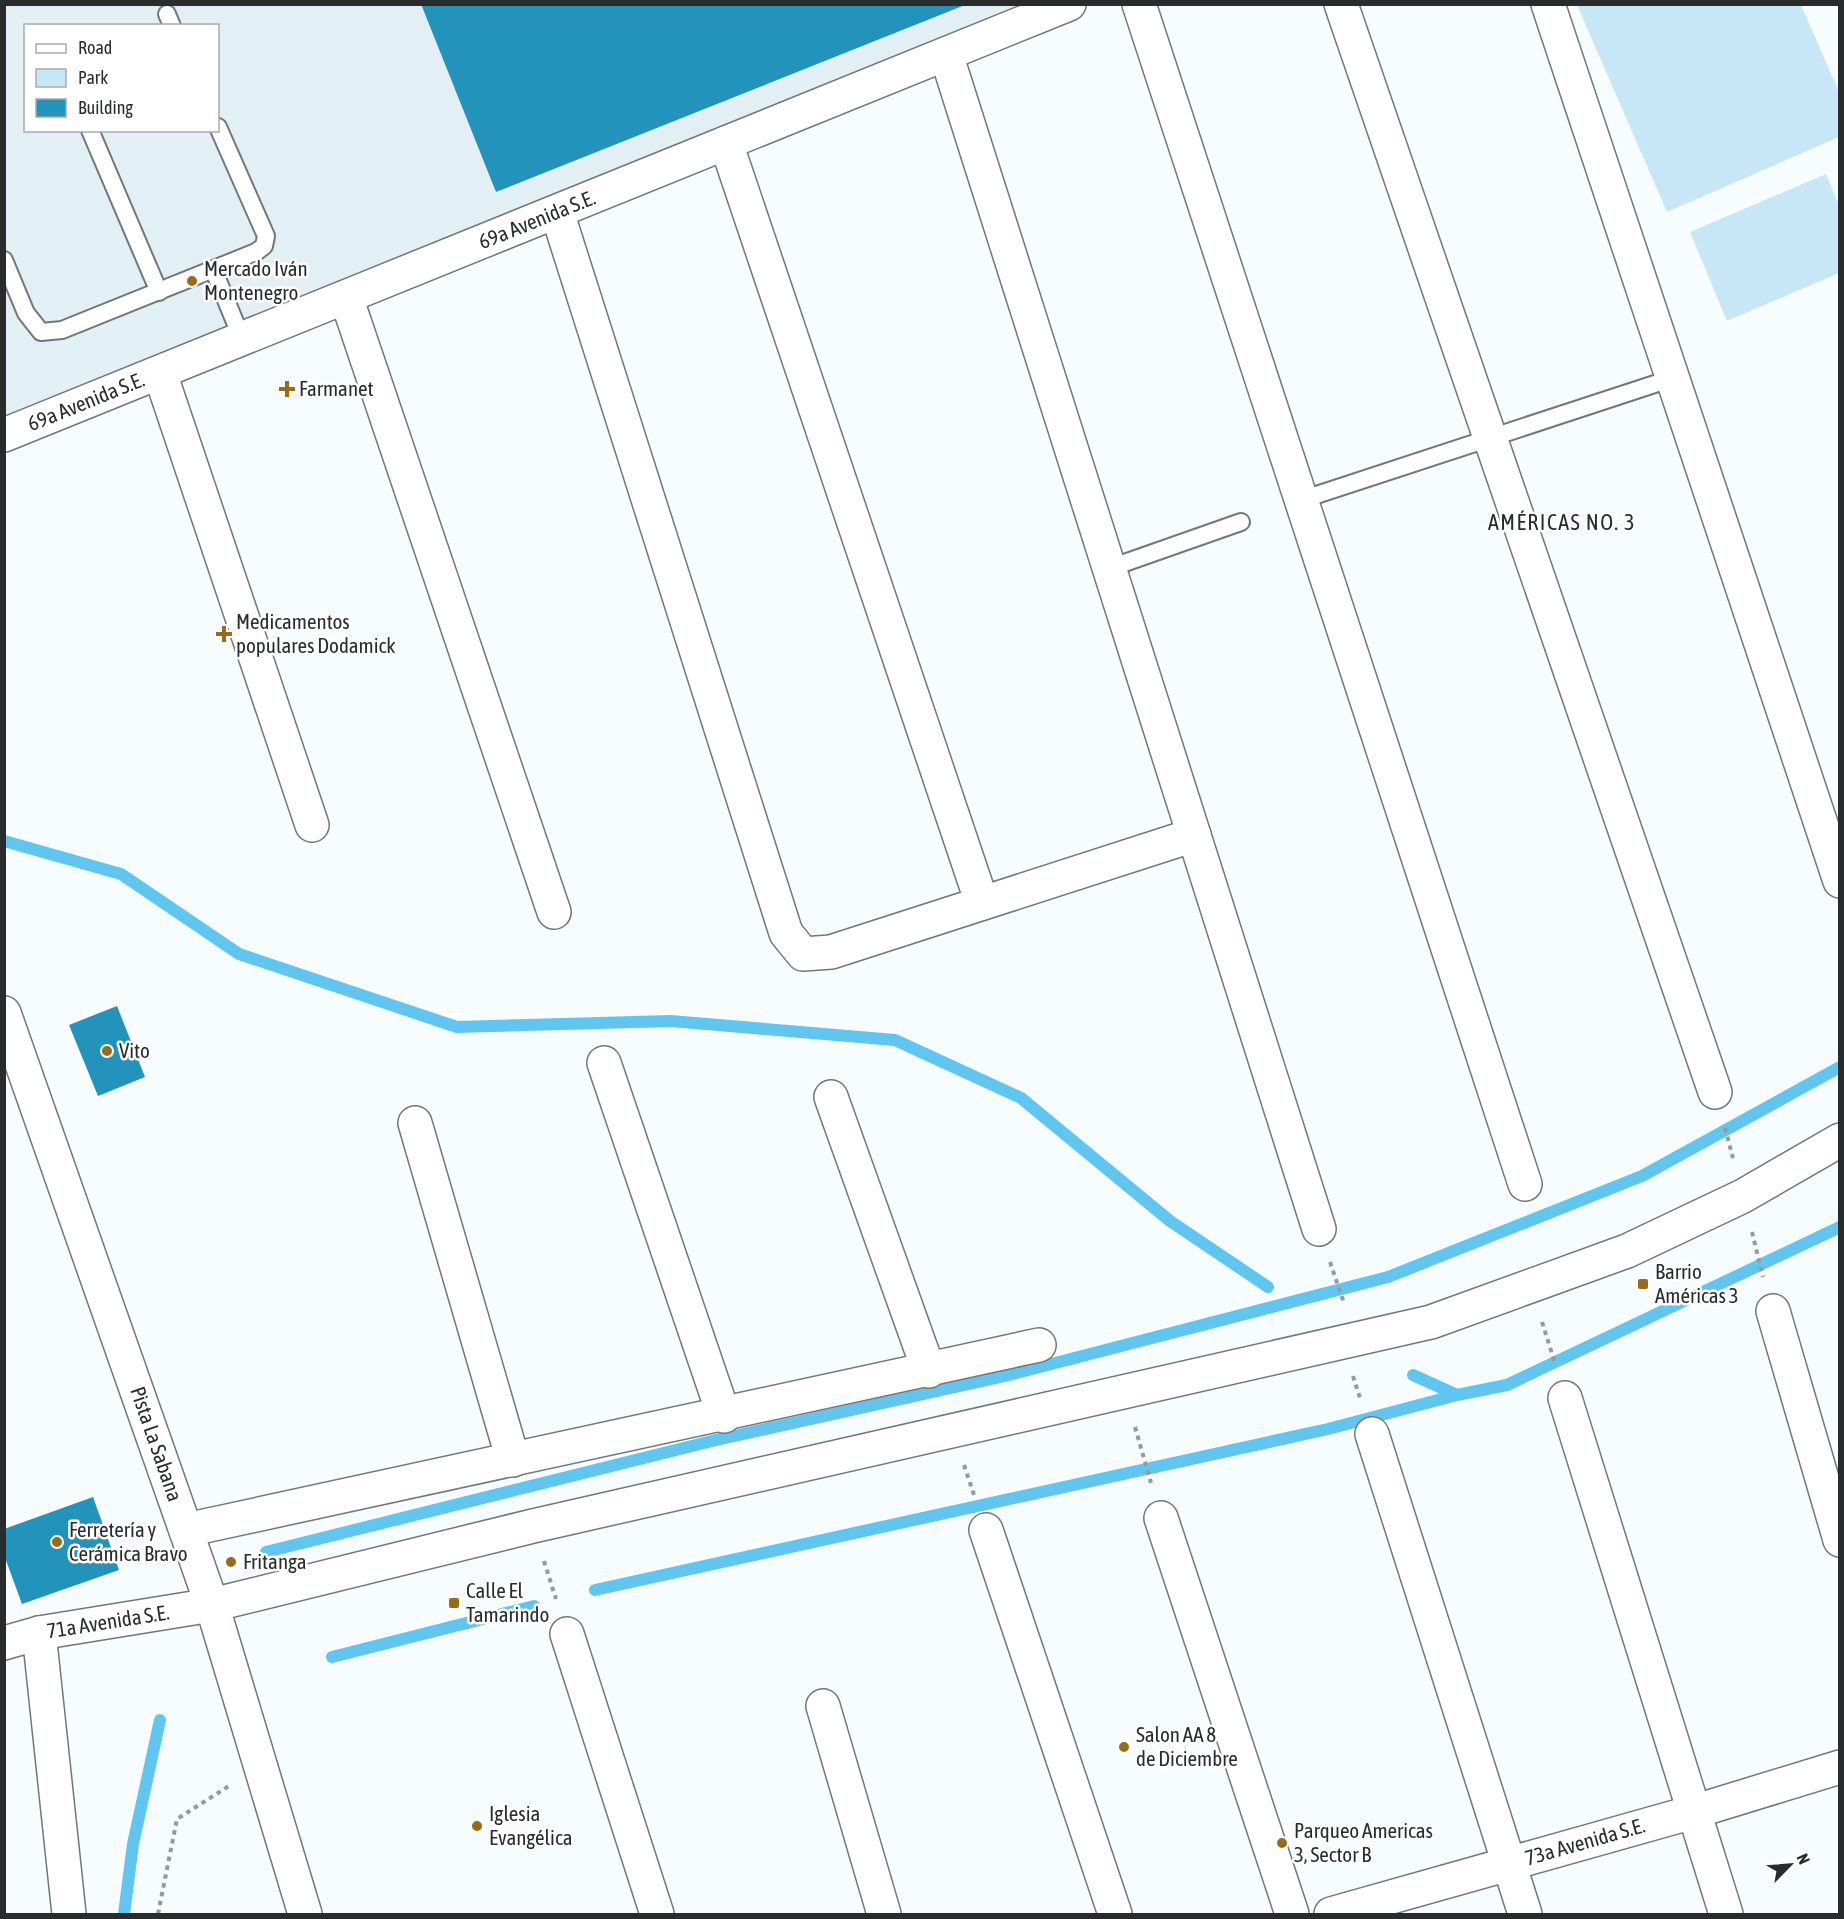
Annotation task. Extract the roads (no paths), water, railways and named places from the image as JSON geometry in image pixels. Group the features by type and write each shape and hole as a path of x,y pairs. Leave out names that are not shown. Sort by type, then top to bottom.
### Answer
{"street":[{"name":"69a Avenida S.E.","path":"4,435 1069,4"},
{"path":"1139,4 1526,1184"},
{"path":"1341,4 1719,1106"},
{"path":"1548,4 1839,881"},
{"path":"946,54 1319,1229"},
{"path":"726,143 981,903"},
{"path":"556,212 786,933 802,954 831,952 1194,835"},
{"path":"346,297 554,912"},
{"path":"160,373 312,825"},
{"name":"Pista La Sabana","path":"4,1013 212,1605 305,1914"},
{"path":"604,1063 724,1416"},
{"path":"831,1097 929,1371"},
{"path":"415,1123 513,1460"},
{"name":"71a Avenida S.E.","path":"4,1643 39,1633 212,1605 533,1526 1344,1344 1442,1318 1627,1251 1743,1196 1839,1140"},
{"path":"1769,1299 1839,1540"},
{"path":"186,1530 724,1416 1039,1345"},
{"path":"1561,1384 1726,1914"},
{"path":"1372,1434 1525,1914"},
{"path":"1161,1518 1292,1914"},
{"path":"986,1530 1115,1914"},
{"path":"39,1633 69,1914"},
{"path":"567,1634 657,1914"},
{"path":"823,1706 884,1914"},
{"name":"73a Avenida S.E.","path":"1331,1914 1693,1812 1839,1767"}],"lane":[{"path":"4,260 26,313 41,332 62,330 214,271 256,252 264,246 266,236 219,129"},
{"path":"91,132 159,292"},
{"path":"214,271 242,339"},
{"path":"1301,500 1673,378"},
{"path":"1110,568 1241,522"}],"waterway":[{"path":"4,841 121,874 239,954 457,1027 671,1021 895,1040 1021,1098 1170,1221 1268,1287"},
{"path":"266,1552 716,1440 1005,1376 1388,1277 1642,1176 1840,1067"},
{"path":"1413,1375 1457,1395 1507,1385 1840,1227"},
{"path":"595,1590 1328,1429 1457,1395"},
{"path":"332,1657 534,1606"},
{"path":"124,1914 133,1844 160,1720"}],"place":[{"name":"Mercado Iván Montenegro","path":"192,281"},
{"name":"Farmanet","path":"287,389"},
{"name":"Medicamentos populares Dodamick","path":"224,634"},
{"name":"Vito","path":"107,1051"},
{"name":"Barrio Américas 3","path":"1643,1284"},
{"name":"Ferretería y Cerámica Bravo","path":"57,1542"},
{"name":"Fritanga","path":"231,1562"},
{"name":"Calle El Tamarindo","path":"454,1603"},
{"name":"Salon AA 8 de Diciembre","path":"1124,1747"},
{"name":"Iglesia Evangélica","path":"477,1826"},
{"name":"Parqueo Americas 3, Sector B","path":"1282,1843"}],"district":[{"name":"AMÉRICAS NO. 3","path":"1562,522"}]}
